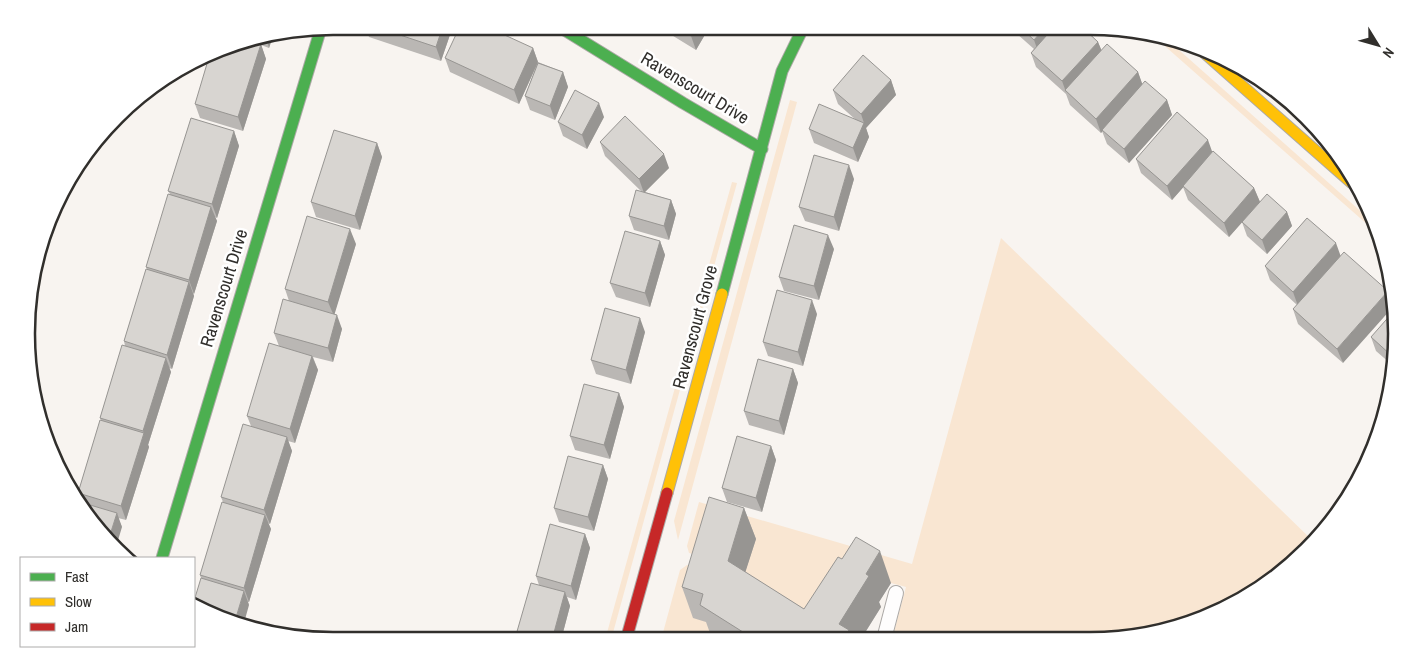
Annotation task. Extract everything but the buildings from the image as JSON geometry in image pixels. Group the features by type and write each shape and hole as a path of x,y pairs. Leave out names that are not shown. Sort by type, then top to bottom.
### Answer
{"street":[{"name":"Ravenscourt Drive","path":"573,35 762,149"},
{"name":"Ravenscourt Grove","path":"628,632 782,71 800,35"},
{"name":"Ravenscourt Drive","path":"162,557 319,36"},
{"path":"1217,64 1342,174"}],"lane":[{"path":"886,632 896,593"}],"shaded area":[{"path":"1163,44 1177,48 1362,213 1367,224"},
{"path":"790,100 797,102 678,540 674,521"},
{"path":"732,182 737,183 613,632 607,632"},
{"path":"1001,238 1308,537 1286,558 1255,582 1204,609 1167,622 1148,626 1090,632 894,632 906,587 891,583 868,568 821,632 807,632 711,559 689,553 687,546 699,502 912,564"},
{"path":"687,565 707,571 715,632 663,632 680,570"}],"traffic: fast":[{"path":"573,35 762,149"},
{"path":"722,294 782,71 800,35"},
{"path":"162,557 319,36"}],"traffic: slow":[{"path":"1217,64 1342,174"},
{"path":"667,493 722,294"}],"traffic: jam":[{"path":"628,632 667,493"}]}
